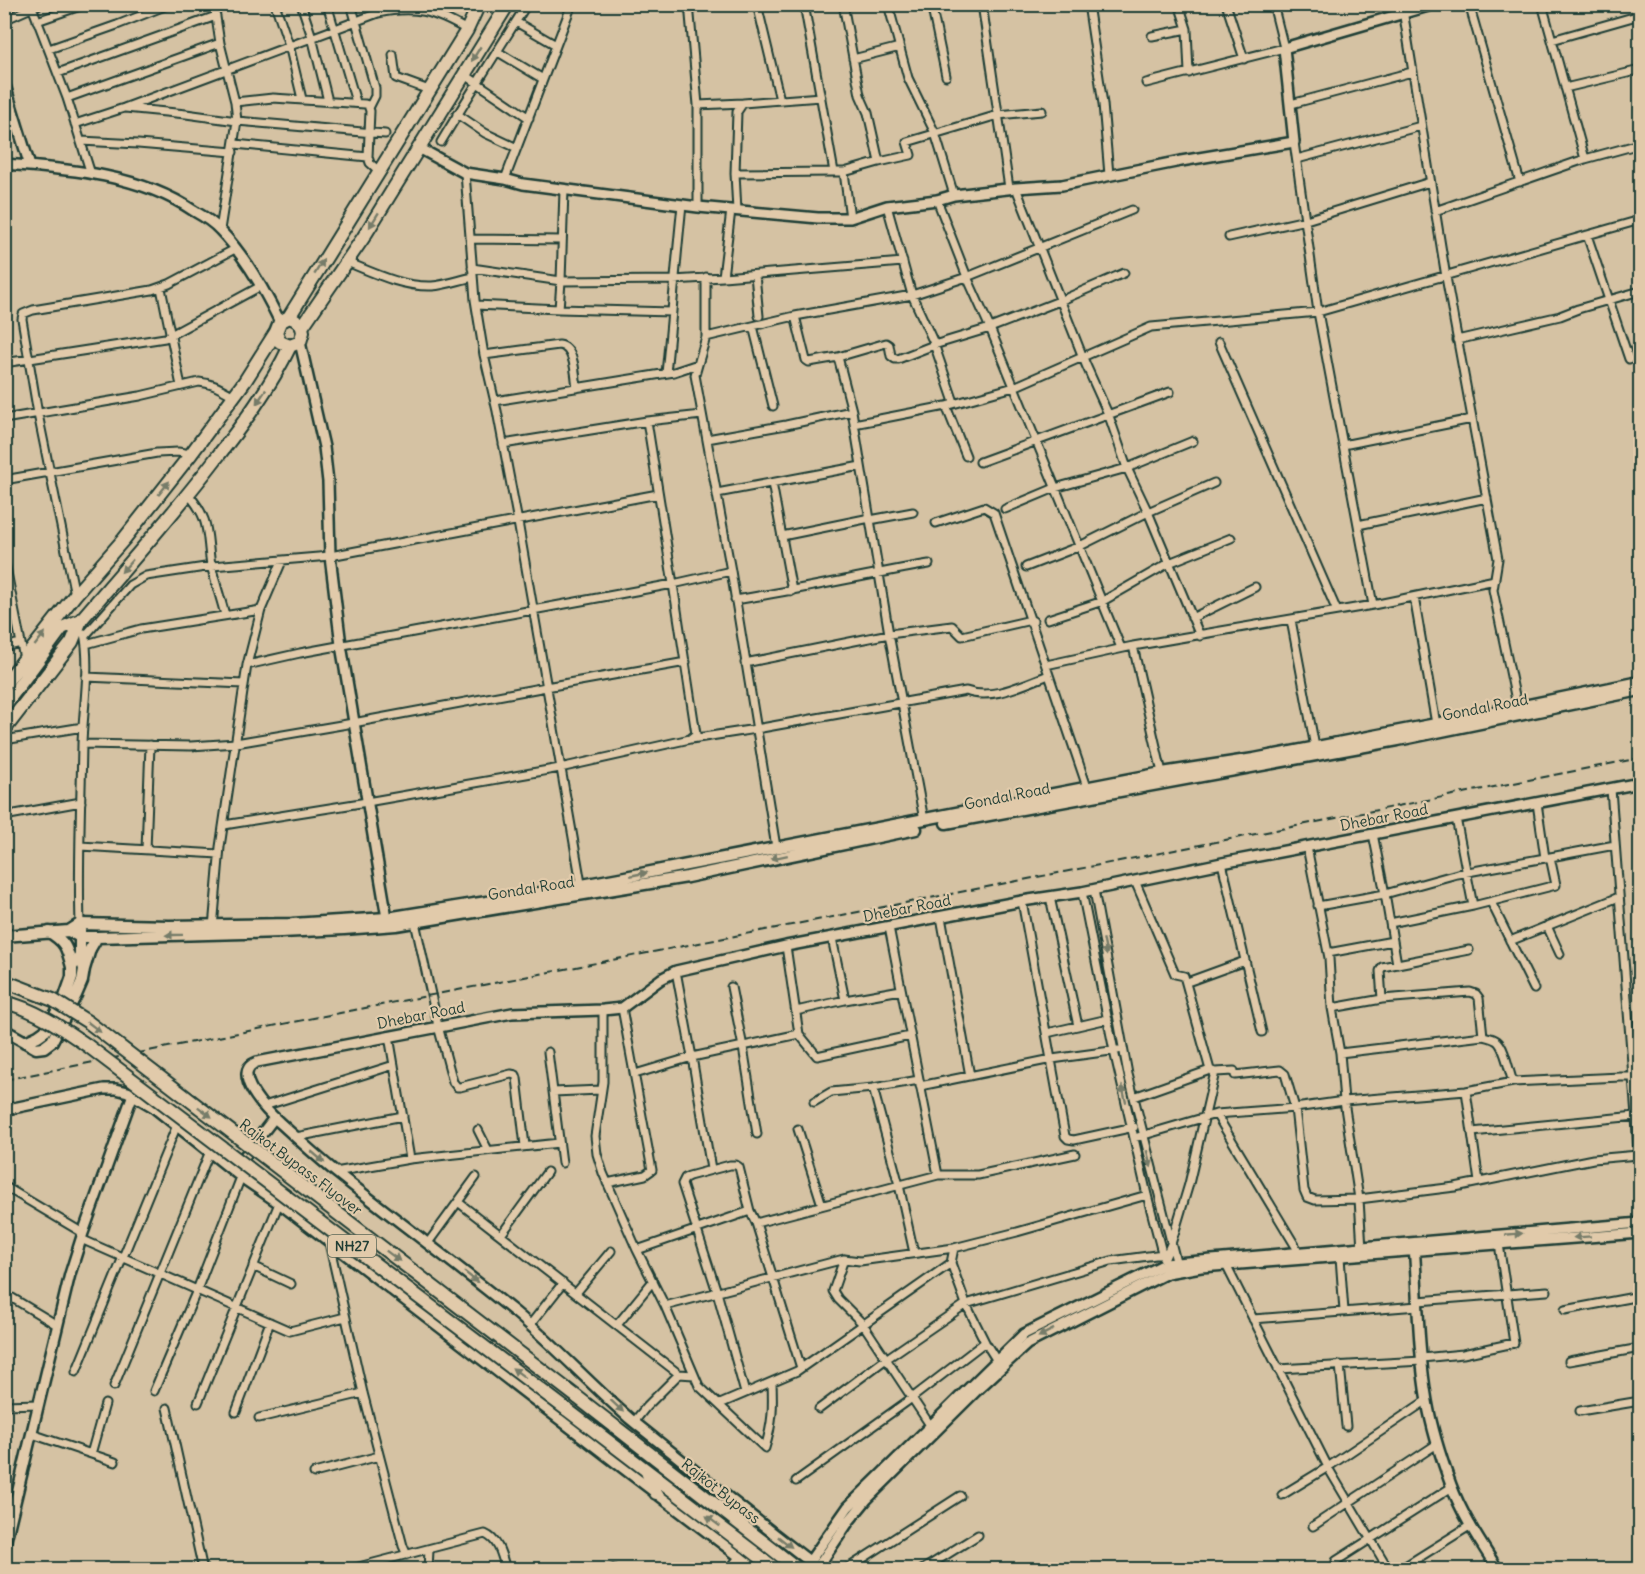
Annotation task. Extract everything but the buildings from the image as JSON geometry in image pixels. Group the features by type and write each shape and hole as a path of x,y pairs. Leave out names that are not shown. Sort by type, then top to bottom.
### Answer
{"highway":[{"path":"4,685 75,595 124,539 234,396 380,171 466,30 479,4"},
{"path":"302,327 347,262 508,4"},
{"path":"4,730 72,642 81,620 188,494 256,405 303,332 300,322 282,324"},
{"path":"282,324 280,342 295,344"},
{"path":"4,706 62,628 81,620"},
{"name":"Rajkot Bypass Flyover","path":"4,981 53,1000 88,1022 626,1436"},
{"name":"NH27","path":"8,1004 45,1018 97,1053 566,1409 619,1457"},
{"name":"Rajkot Bypass","path":"626,1436 799,1569"},
{"name":"Rajkot Bypass","path":"619,1457 647,1470 777,1569"},
{"path":"647,1470 656,1493"}],"main road":[{"path":"69,931 80,937 97,937 292,924 383,922 582,890 776,847 1087,788 1163,778 1436,724 1519,711 1641,682"},
{"name":"Gondal Road","path":"383,922 414,922 582,890 687,877 1163,778 1641,690"},
{"path":"4,936 69,931 80,924 213,929"},
{"path":"80,924 80,956 84,969"},
{"path":"25,1042 38,1036 50,1024 70,986 72,977 72,967 62,939 49,932"},
{"path":"4,1030 36,1048 44,1047 52,1041 76,995 90,949 97,937"},
{"path":"72,967 80,956"}],"street":[{"path":"4,20 31,6 40,4"},
{"path":"37,21 86,4"},
{"path":"49,49 170,4"},
{"path":"214,4 237,121 220,230"},
{"path":"275,4 289,45 302,99"},
{"path":"301,4 328,101"},
{"path":"327,4 356,102"},
{"path":"351,4 375,88 373,101 369,108 368,157 370,163 380,171"},
{"path":"374,4 378,13"},
{"path":"441,142 527,4"},
{"path":"505,180 572,4"},
{"path":"689,4 698,105 698,207"},
{"path":"757,4 780,100"},
{"path":"804,4 834,172"},
{"path":"843,4 860,95 868,113 879,162"},
{"path":"888,4 908,78 935,133 954,195"},
{"path":"931,4 946,76"},
{"path":"982,4 998,115 1012,188 1062,300 1083,357 1109,416 1127,468 1200,636"},
{"path":"1088,4 1103,104 1109,176"},
{"path":"1179,4 1187,29 1189,73"},
{"path":"1226,4 1244,59"},
{"path":"1273,4 1284,48 1294,142 1318,312 1373,605"},
{"path":"1146,83 1284,48 1402,9 1436,4"},
{"path":"1469,4 1520,182"},
{"path":"1542,4 1585,159"},
{"path":"31,6 67,98 91,174"},
{"path":"1402,9 1446,277 1498,559 1493,590 1519,711"},
{"path":"75,124 124,108 378,13 421,10 446,18 466,30"},
{"path":"1552,40 1641,15"},
{"path":"58,73 216,16"},
{"path":"516,22 556,45"},
{"path":"1152,36 1187,29"},
{"path":"67,98 220,43"},
{"path":"853,59 900,47"},
{"path":"498,52 543,80"},
{"path":"393,55 396,78 429,90"},
{"path":"1565,88 1641,70"},
{"path":"1291,104 1413,72"},
{"path":"464,74 529,118"},
{"path":"4,82 30,166"},
{"path":"698,105 821,97"},
{"path":"235,102 262,98 302,99 356,102 365,104 369,108"},
{"path":"723,277 734,210 737,111 743,103"},
{"path":"124,108 385,134"},
{"path":"735,173 844,172 911,155 907,142 935,133 998,115 1042,111"},
{"path":"457,114 485,133 517,148"},
{"path":"1297,159 1421,126"},
{"path":"81,141 233,152"},
{"path":"419,148 465,173 523,184 698,207 818,218 850,218 887,206 1012,188 1062,185 1181,161 1294,142"},
{"path":"235,144 368,157"},
{"path":"1435,211 1585,159 1641,144"},
{"path":"4,164 124,180 158,190 187,206 220,230 261,286 282,324"},
{"path":"844,172 850,218"},
{"path":"465,173 472,268 484,355 518,522 582,890"},
{"path":"1229,237 1306,220 1430,183"},
{"path":"559,309 564,190"},
{"path":"937,200 1121,648"},
{"path":"666,374 682,205"},
{"path":"887,206 912,295 934,345 954,402"},
{"path":"706,337 795,316 912,295 967,277 1131,210"},
{"path":"854,424 946,406 1014,387 1151,327 1318,312 1641,220"},
{"path":"1587,235 1629,359"},
{"path":"470,239 562,240"},
{"path":"75,595 28,360 22,319 24,314 27,311 161,288 235,249"},
{"path":"347,262 402,283 418,285 440,285 473,277"},
{"path":"472,268 561,281 674,280 903,262"},
{"path":"795,316 808,362 838,357 886,343 889,345 891,356 898,359 990,328 1124,273"},
{"path":"754,275 759,316"},
{"path":"706,277 706,337 695,375 732,572 776,847"},
{"path":"4,363 171,336 261,286"},
{"path":"161,288 181,386"},
{"path":"1457,340 1560,316 1641,291"},
{"path":"476,305 672,312"},
{"path":"753,326 773,406"},
{"path":"1219,342 1337,611"},
{"path":"295,344 324,447 327,466 330,556 341,645 367,802 383,922"},
{"path":"484,355 565,346 570,351 577,388"},
{"path":"838,357 852,411 889,634 924,820"},
{"path":"495,401 666,374 698,364"},
{"path":"4,419 131,398 199,382 208,383 234,396"},
{"path":"980,462 1170,392"},
{"path":"946,406 966,456"},
{"path":"707,439 852,411"},
{"path":"503,444 647,421 702,415"},
{"path":"1343,445 1472,419"},
{"path":"647,421 695,725 696,734 690,739"},
{"path":"1005,509 1055,488 1127,468 1193,441"},
{"path":"4,480 166,452 191,454"},
{"path":"717,493 861,466"},
{"path":"772,483 792,591"},
{"path":"1026,567 1080,546 1148,512 1214,483"},
{"path":"188,494 206,520 212,566 225,615"},
{"path":"86,640 130,585 146,576 212,566 330,556 658,494"},
{"path":"1358,525 1486,498"},
{"path":"936,523 984,507 994,513 1087,788"},
{"path":"782,536 913,512"},
{"path":"1048,619 1103,601 1169,563 1231,538"},
{"path":"4,557 24,659"},
{"path":"213,929 219,854 247,665 261,610 282,561"},
{"path":"735,600 929,564"},
{"path":"247,665 341,645 732,572"},
{"path":"1046,665 1121,648 1291,620 1494,580"},
{"path":"1192,618 1255,587"},
{"path":"1414,597 1436,724"},
{"path":"86,640 261,610"},
{"path":"80,924 82,744 86,677 86,640 81,620"},
{"path":"746,663 889,634 952,626 962,636 1032,620"},
{"path":"1291,620 1315,747"},
{"path":"4,647 21,643"},
{"path":"1133,646 1163,778"},
{"path":"82,744 191,746 236,743 686,662"},
{"path":"224,825 560,768 690,739 756,729 902,701 966,691 992,694 1049,675"},
{"path":"86,677 244,684"},
{"path":"4,740 83,727"},
{"path":"146,850 150,745"},
{"name":"Dhebar Road","path":"816,1566 634,1422 530,1325 335,1172 274,1118 264,1106 251,1089 247,1079 248,1067 251,1064 523,1011 622,1008 661,979 676,971 786,946 1022,901 1094,890 1222,863 1641,783"},
{"path":"1611,789 1636,1077 1636,1116 1641,1178"},
{"path":"4,816 81,802"},
{"path":"1390,923 1491,902 1556,885 1537,803"},
{"path":"1456,818 1473,906"},
{"path":"1373,834 1397,964"},
{"path":"1318,906 1385,894 1457,874 1615,845"},
{"path":"80,846 219,854"},
{"path":"1307,847 1328,953 1332,1008 1359,1199 1362,1251"},
{"path":"1222,863 1262,1032"},
{"path":"816,1566 867,1499 968,1398 1027,1344 1139,1286 1165,1263 1189,1184 1213,1071 1184,976 1175,974 1135,881"},
{"path":"1094,890 1140,1125 1178,1267"},
{"path":"1082,892 1131,1127 1165,1263"},
{"path":"1050,897 1078,1026"},
{"path":"1510,940 1619,897"},
{"path":"1022,901 1067,1137 1074,1140 1140,1125"},
{"path":"1491,902 1534,988"},
{"path":"941,917 970,1076"},
{"path":"414,922 453,1082 457,1087 511,1074 516,1075 525,1146"},
{"path":"1547,926 1560,954"},
{"path":"889,927 938,1174"},
{"path":"832,938 845,1000"},
{"path":"1328,953 1393,941"},
{"path":"786,946 799,1034 817,1056 910,1036"},
{"path":"1382,999 1380,971 1382,967 1469,950"},
{"path":"1190,981 1245,961"},
{"path":"676,971 711,1169"},
{"path":"730,987 743,1047 757,1134"},
{"path":"796,1011 901,990"},
{"path":"1332,1008 1382,999 1470,992 1479,998 1483,1036"},
{"path":"607,1183 645,1175 652,1170 622,1008"},
{"path":"603,1010 601,1090 595,1144 607,1183 637,1250 665,1306 699,1386 765,1448 774,1413 772,1382"},
{"path":"1047,1033 1108,1019"},
{"path":"635,1074 692,1057 799,1034"},
{"path":"389,1036 410,1159"},
{"path":"1340,1053 1483,1036 1498,1042 1513,1082"},
{"path":"814,1102 831,1092 970,1076 1052,1059 1125,1049"},
{"path":"548,1052 562,1163"},
{"path":"264,1106 394,1065"},
{"path":"1134,1097 1213,1071 1234,1073 1280,1070 1284,1072 1294,1108 1304,1190 1307,1197 1315,1200 1359,1199 1455,1187 1593,1159 1638,1155"},
{"path":"1134,1138 1216,1114 1466,1091 1513,1082 1636,1077"},
{"path":"873,1088 899,1185 914,1253"},
{"path":"4,1110 104,1089 116,1089 133,1094 177,1125 329,1243 619,1457 656,1493 757,1569"},
{"path":"553,1092 601,1090"},
{"path":"1466,1091 1479,1182"},
{"path":"5,1546 57,1325 82,1236 133,1094"},
{"path":"1216,1114 1299,1252"},
{"path":"296,1137 403,1116"},
{"path":"1472,1132 1636,1116"},
{"path":"154,1391 197,1290 246,1152 274,1118"},
{"path":"76,1372 177,1125"},
{"path":"798,1129 822,1205"},
{"path":"478,1130 488,1149"},
{"path":"335,1172 410,1159 559,1143"},
{"path":"114,1386 210,1151"},
{"path":"756,1223 938,1174 978,1175 1075,1154"},
{"path":"745,1393 717,1292 682,1184 689,1176 711,1169 736,1165 739,1167 750,1211 756,1223 801,1368"},
{"path":"501,1235 547,1172"},
{"path":"428,1243 476,1177"},
{"path":"4,1186 82,1236 123,1257 287,1330 294,1331 345,1317"},
{"path":"665,1306 844,1259 860,1261 954,1248 1147,1195"},
{"path":"458,1202 679,1374 694,1375"},
{"path":"198,1403 279,1203"},
{"path":"637,1250 750,1211"},
{"path":"819,1409 966,1304 1111,1261 1165,1263 1178,1267 1299,1252 1362,1251 1641,1223"},
{"path":"1414,1246 1499,1244 1641,1233"},
{"path":"329,1243 363,1393 407,1555"},
{"path":"1278,1369 1422,1359 1463,1354 1514,1343 1499,1244"},
{"path":"1414,1246 1422,1359 1427,1400 1437,1444 1452,1487 1494,1568"},
{"path":"954,1248 951,1263 966,1304 997,1360"},
{"path":"576,1293 611,1251"},
{"path":"1225,1262 1340,1257 1362,1251"},
{"path":"1340,1257 1344,1311"},
{"path":"844,1259 833,1291 863,1324 930,1425"},
{"path":"1225,1262 1328,1467 1389,1569"},
{"path":"720,1404 801,1368 951,1263"},
{"path":"816,1566 848,1507 1024,1334 1165,1263"},
{"path":"253,1266 291,1284"},
{"path":"618,1325 653,1281"},
{"path":"530,1325 563,1283"},
{"path":"1253,1318 1547,1292"},
{"path":"4,1293 57,1325"},
{"path":"1564,1310 1641,1296"},
{"path":"236,1412 270,1322"},
{"path":"796,1481 912,1398 985,1342"},
{"path":"1569,1360 1641,1348"},
{"path":"1340,1365 1346,1426"},
{"path":"626,1436 646,1407 679,1374"},
{"path":"259,1418 363,1393"},
{"path":"1282,1495 1427,1400"},
{"path":"1580,1411 1641,1401"},
{"path":"4,1405 39,1404"},
{"path":"91,1454 105,1404"},
{"path":"166,1408 203,1569"},
{"path":"32,1434 115,1462"},
{"path":"1313,1526 1437,1444"},
{"path":"314,1473 379,1456"},
{"path":"1336,1561 1452,1487"},
{"path":"845,1569 960,1496"},
{"path":"1399,1569 1471,1526"},
{"path":"347,1569 485,1534 491,1536 498,1545 506,1569"},
{"path":"922,1569 978,1535"},
{"path":"428,1569 429,1550"},
{"path":"729,1569 740,1556"}],"railway":[{"path":"4,1080 1640,758"}]}
